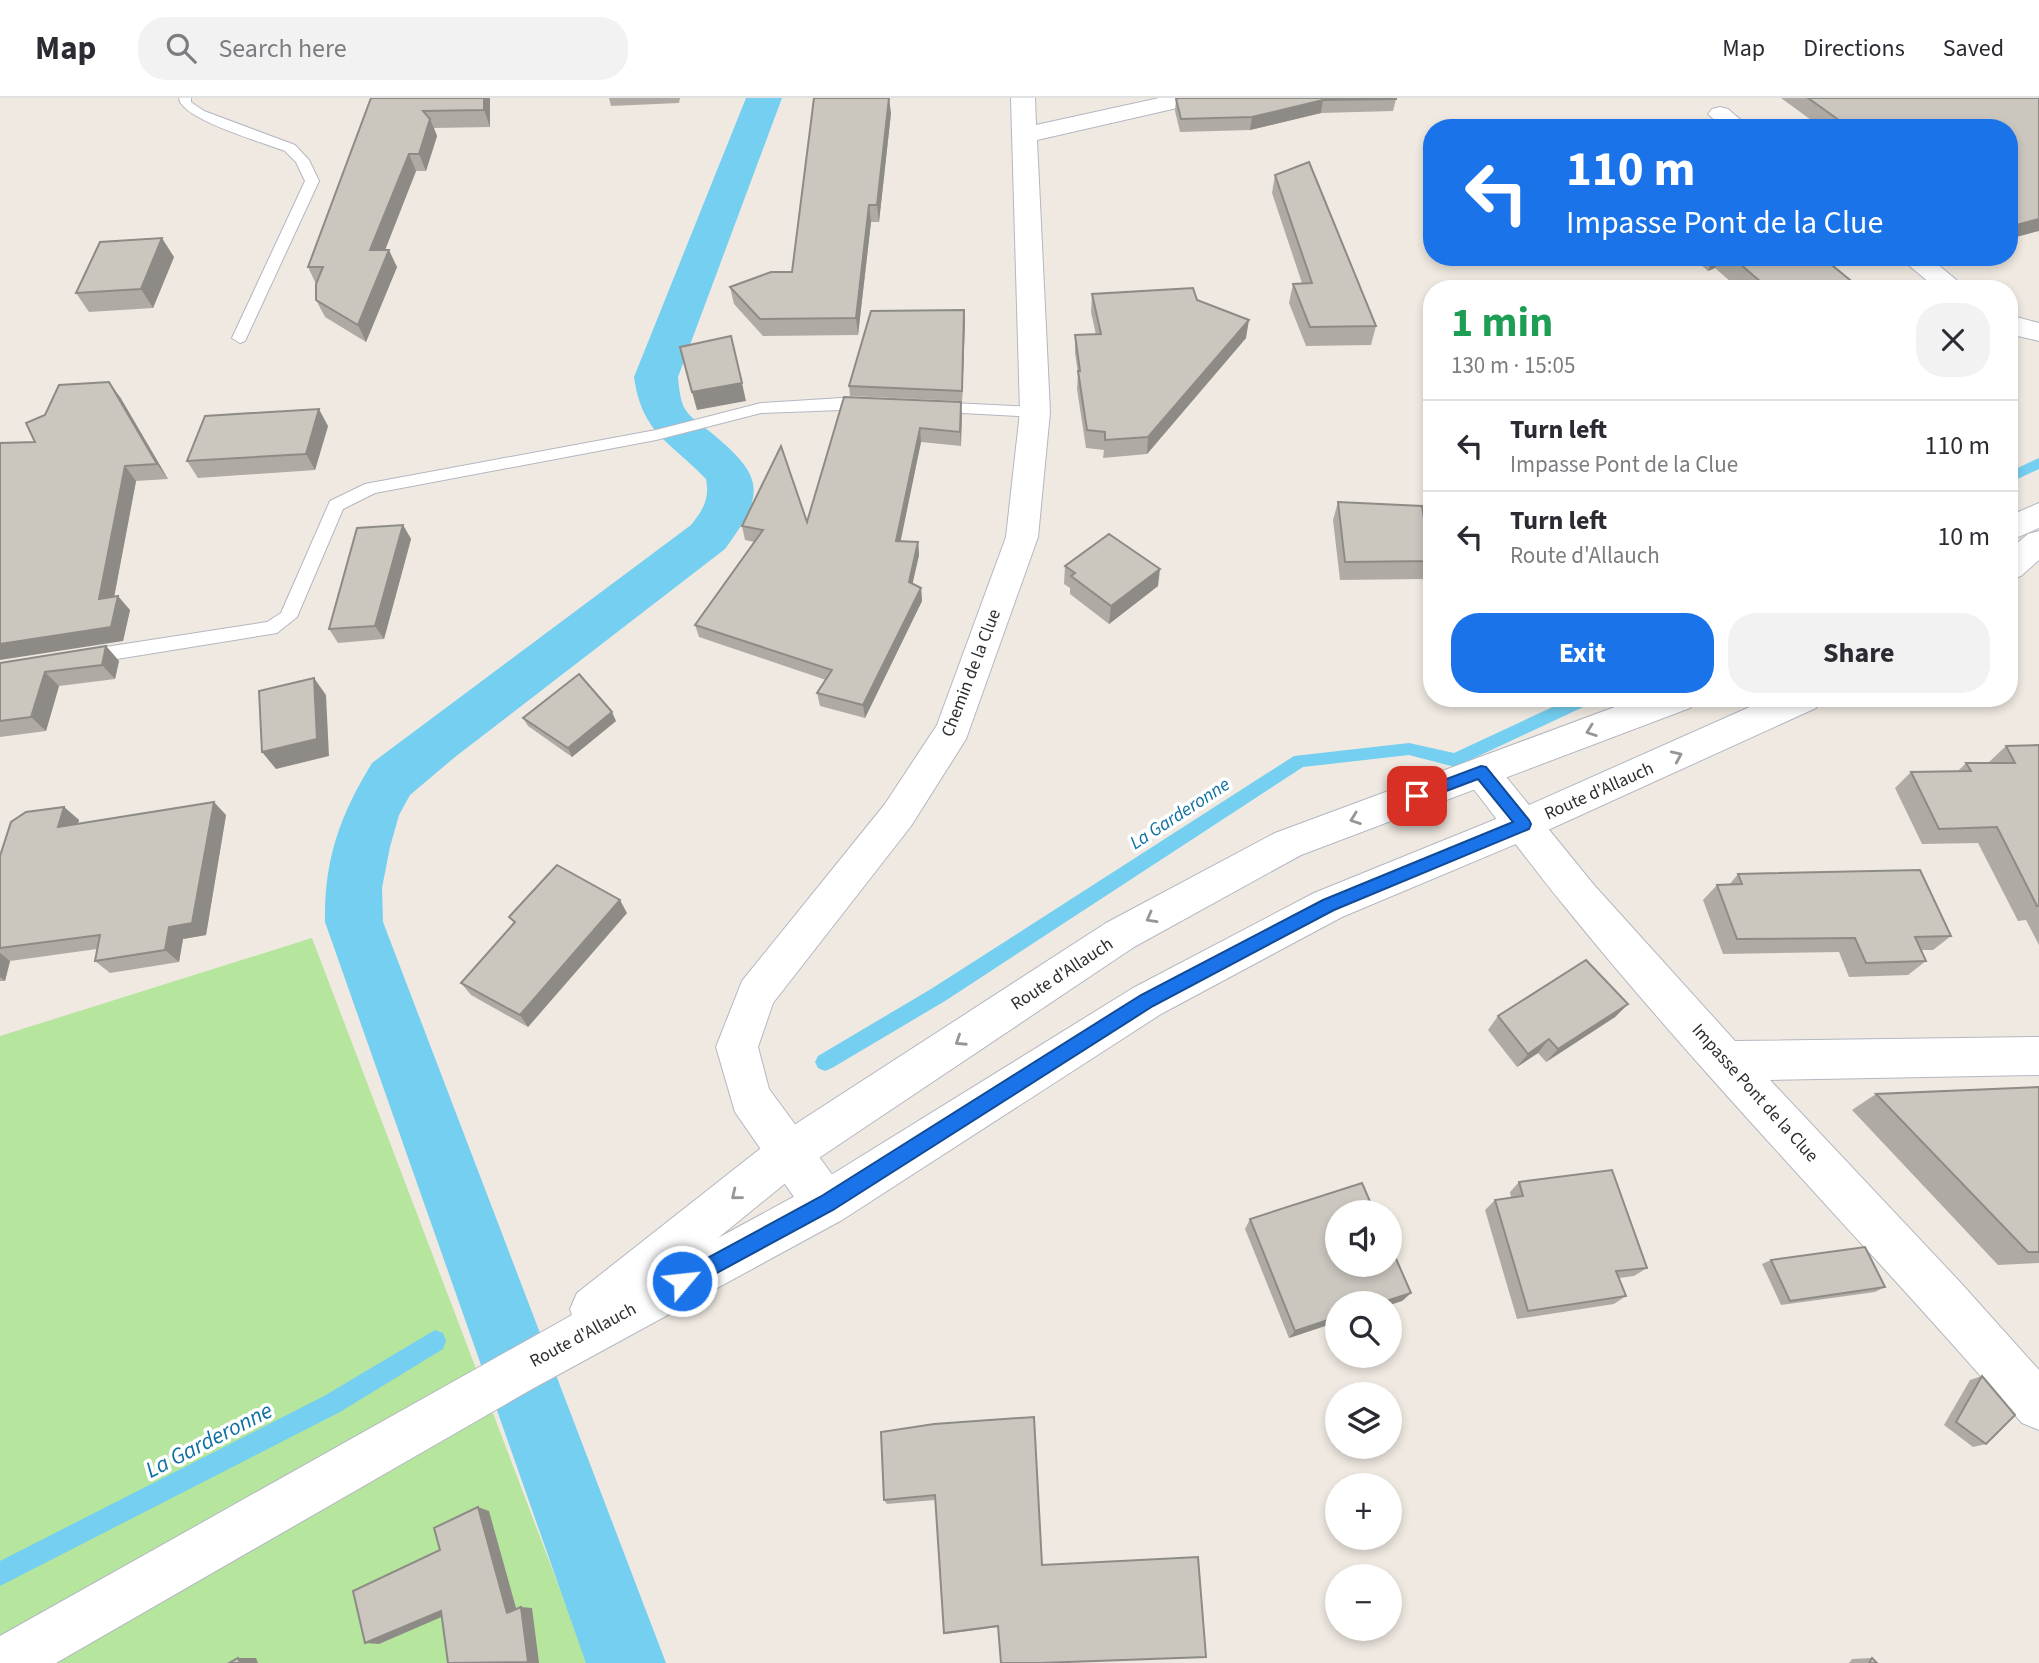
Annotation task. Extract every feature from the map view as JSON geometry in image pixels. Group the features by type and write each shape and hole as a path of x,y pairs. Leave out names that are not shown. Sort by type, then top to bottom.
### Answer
{"street":[{"name":"Chemin de la Clue","path":"826,1204 750,1098 737,1047 756,994 898,815 953,729 1022,537 1035,412 1023,98"},
{"path":"1026,135 1191,98"},
{"path":"1924,266 1942,280"},
{"path":"2018,328 2039,332"},
{"path":"2018,525 2039,514"},
{"path":"2018,560 2039,542"},
{"name":"Route d'Allauch","path":"515,1372 789,1153 1120,935 1288,844 1654,707"},
{"name":"Route d'Allauch","path":"4,1663 515,1372 826,1204 1147,1001 1328,905 1524,824 1770,707"},
{"name":"Impasse Pont de la Clue","path":"1481,772 1580,897 1725,1061 1944,1298 2039,1406"},
{"path":"1725,1061 2039,1056"}],"lane":[{"path":"185,98 186,103 199,114 289,148 302,160 312,181 240,338"},
{"path":"68,660 271,628 288,617 336,505 371,488 656,435 761,408 842,403 884,405"},
{"path":"911,406 1035,412"}],"green space":[{"path":"312,938 588,1663 0,1663 0,1036"}],"building":[{"path":"371,98 484,98 484,110 423,111 430,119 419,154 409,154 370,250 389,250 358,325 316,300 316,284 323,267 308,267"},
{"path":"814,98 889,98 877,205 869,205 856,318 760,319 730,287 771,272 792,272"},
{"path":"1808,98 2039,98 2039,219 2018,225 2018,119 1837,119"},
{"path":"1176,99 1396,99 1323,100 1252,117 1181,119"},
{"path":"1309,162 1376,326 1310,327 1293,284 1312,283 1275,175"},
{"path":"162,238 141,289 76,293 100,242"},
{"path":"1742,266 1833,266 1850,280 1759,280"},
{"path":"1193,288 1197,300 1249,320 1148,437 1105,440 1105,432 1087,430 1075,335 1101,334 1092,294"},
{"path":"964,310 962,391 849,386 871,311"},
{"path":"731,336 742,383 692,392 680,347"},
{"path":"109,382 157,464 125,466 99,599 118,596 111,627 0,644 0,443 35,442 26,423 45,415 59,385"},
{"path":"844,397 961,402 960,432 920,428 896,541 918,542 909,582 921,588 863,705 817,693 832,670 695,625 763,530 742,526 781,446 807,522"},
{"path":"319,409 306,454 187,461 205,416"},
{"path":"1338,502 1422,506 1423,561 1345,562"},
{"path":"403,525 375,626 329,629 357,528"},
{"path":"1109,534 1160,569 1111,606 1071,576 1075,573 1065,566"},
{"path":"106,646 102,665 45,672 31,717 0,721 0,663"},
{"path":"579,674 612,712 568,748 523,718"},
{"path":"314,678 317,739 262,752 259,691"},
{"path":"2039,745 2037,906 1997,827 1939,829 1911,772 1971,771 1966,763 2015,763 2006,746"},
{"path":"214,802 192,923 169,927 165,950 95,961 100,935 0,948 0,856 11,822 26,812 64,807 58,827"},
{"path":"557,865 620,900 520,1015 461,983 515,922 509,917"},
{"path":"1920,870 1951,936 1915,937 1926,961 1866,963 1855,938 1737,939 1717,885 1742,884 1738,874"},
{"path":"1586,960 1628,1004 1558,1049 1549,1039 1528,1054 1498,1016"},
{"path":"2039,1087 2039,1252 2028,1252 1876,1094"},
{"path":"1612,1170 1647,1268 1616,1271 1626,1296 1528,1311 1495,1200 1523,1196 1519,1182"},
{"path":"1362,1183 1369,1200 1325,1200 1325,1277 1402,1277 1402,1272 1411,1293 1402,1296 1402,1291 1325,1291 1325,1321 1295,1331 1250,1219"},
{"path":"1865,1247 1885,1287 1790,1301 1771,1260"},
{"path":"1982,1376 2015,1415 1986,1444 1956,1422"},
{"path":"1034,1417 1042,1565 1198,1557 1206,1657 1001,1663 998,1626 944,1633 935,1495 884,1500 881,1432 934,1424"},
{"path":"478,1507 507,1613 521,1607 528,1662 448,1663 441,1611 365,1643 353,1591 440,1550 434,1528"}],"waterway":[{"path":"626,1663 354,922 353,888 372,811 391,779 436,742 708,537 722,519 730,503 732,490 729,479 723,468 667,417 660,400 656,377 764,98"},
{"name":"La Garderonne","path":"2018,474 2039,463"},
{"name":"La Garderonne","path":"825,1062 938,995 1300,761 1409,749 1455,760 1569,707"},
{"name":"La Garderonne","path":"0,1574 332,1404 435,1341"}],"route":[{"path":"682,1281 826,1204 1147,1001 1328,905 1524,824 1481,772 1417,796"}]}
